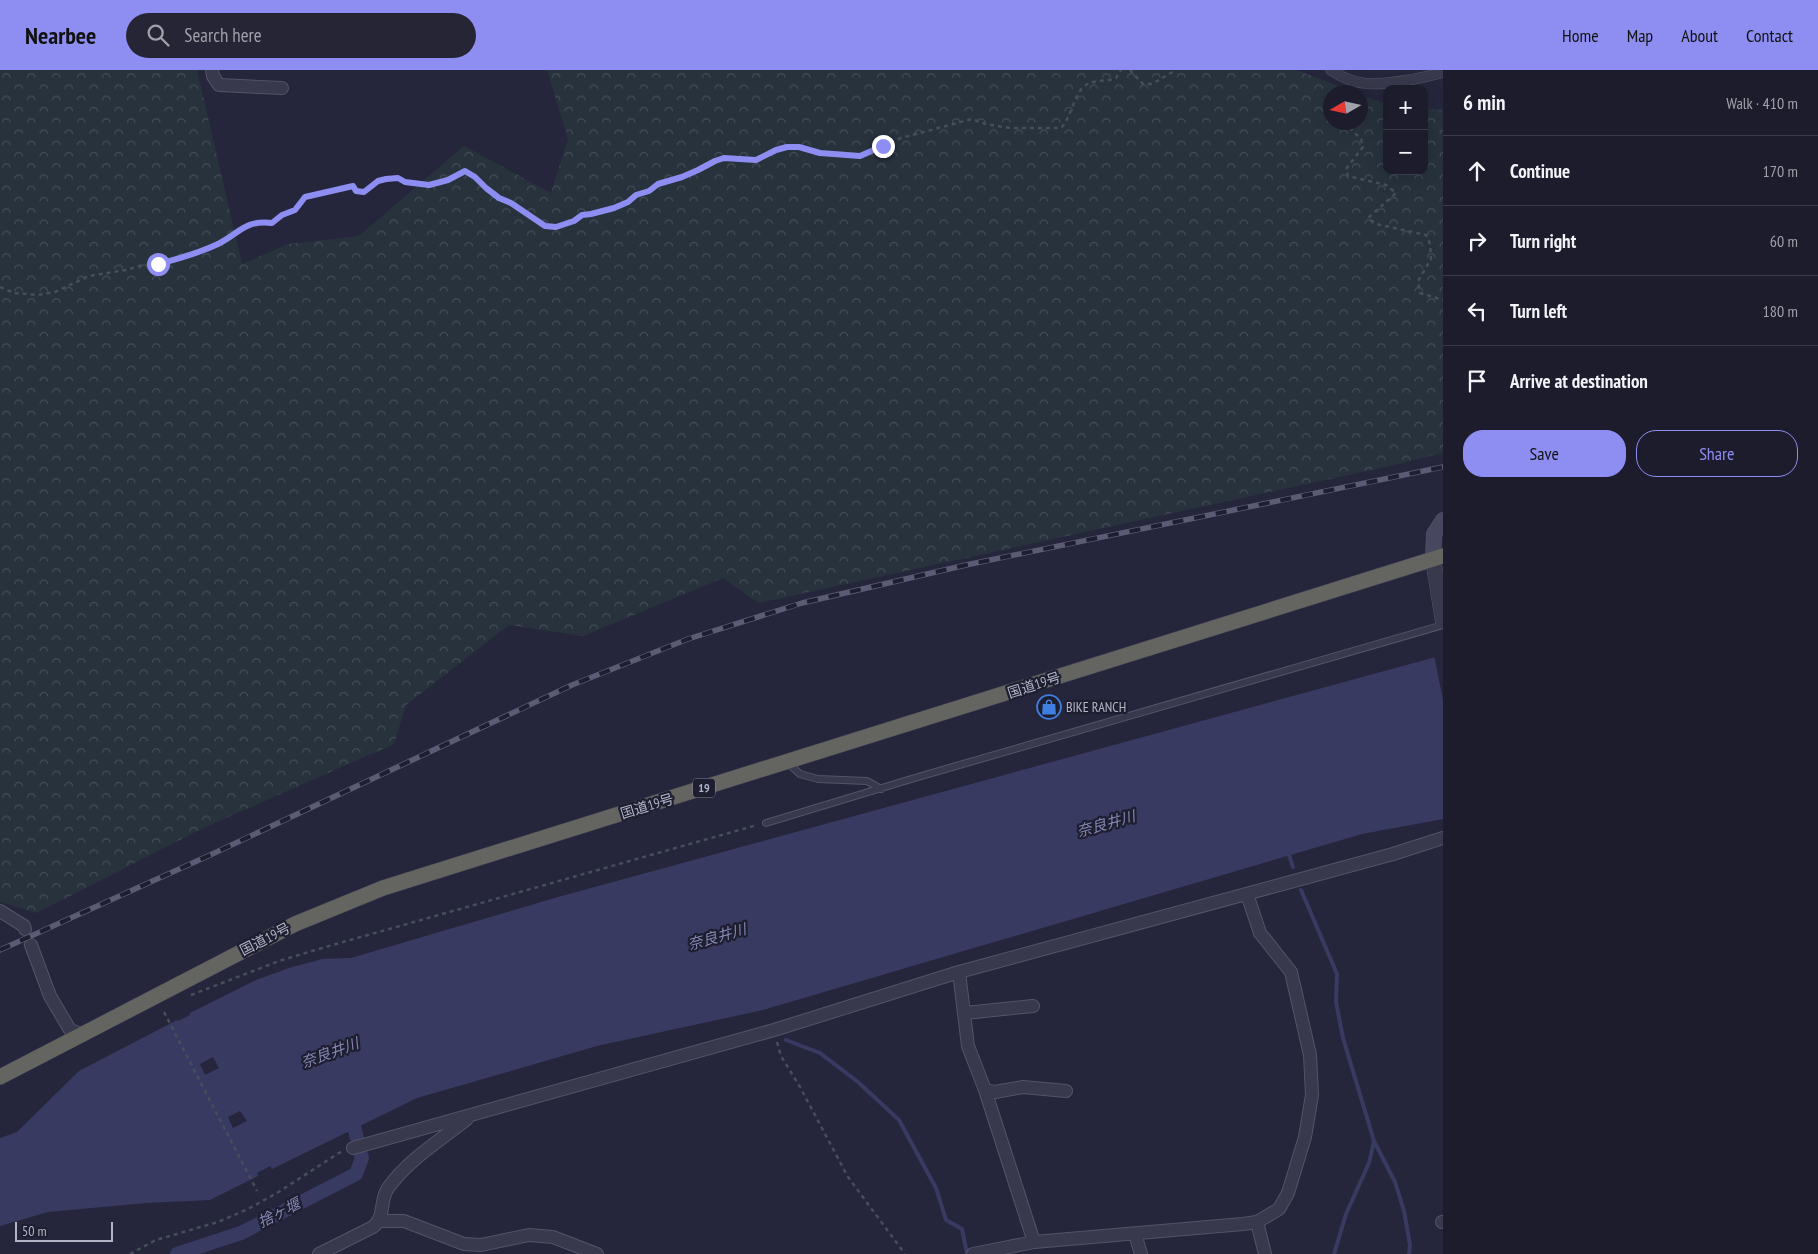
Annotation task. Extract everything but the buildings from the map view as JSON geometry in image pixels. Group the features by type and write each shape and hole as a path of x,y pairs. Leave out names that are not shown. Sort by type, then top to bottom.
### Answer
{"highway":[{"name":"国道19号","path":"0,1077 257,942 332,907 384,888 1438,558"}],"main road":[{"path":"1438,558 1434,534 1443,520"}],"street":[{"path":"212,70 213,76 219,85 282,88"},
{"path":"1331,70 1340,77 1361,84 1381,85 1439,72"},
{"path":"1438,558 1443,621"},
{"path":"353,1148 774,1030 959,972 1247,894 1443,838"},
{"path":"973,1254 1135,1234 1257,1222 1279,1209 1288,1193 1304,1137 1312,1095 1310,1055 1292,972 1260,933 1247,894"},
{"path":"0,911 24,926 25,929"},
{"path":"31,945 50,996 70,1030 81,1034"},
{"path":"959,972 968,1046 985,1090 1026,1247"},
{"path":"965,1013 1034,1006"},
{"path":"985,1090 995,1092 1023,1087 1066,1091"},
{"path":"318,1254 373,1227 380,1221 386,1191 403,1168 473,1115"},
{"path":"380,1221 404,1221 464,1244 480,1245 529,1235 552,1237 598,1254"},
{"path":"1257,1222 1265,1254"},
{"path":"1135,1234 1141,1254"}],"lane":[{"path":"766,823 1443,625"},
{"path":"788,763 800,774 818,779 867,781 881,788"}],"path":[{"path":"0,287 14,293 38,295 55,292 89,276 176,260 219,244 248,225 258,222 272,223 282,215 295,210 305,197 353,186 356,191 364,192 378,181 386,179 398,178 405,182 429,185 448,180 465,171 475,177 499,198 511,203 545,226 556,227 574,221 582,215 614,208 628,202 636,195 649,191 658,184 682,177 724,158 756,160 787,147 799,147 820,153 860,156 901,138 972,119 986,124 1010,128 1061,128 1066,123 1079,90 1083,86 1088,83 1116,78 1121,70"},
{"path":"1130,70 1143,84 1152,84 1176,70"},
{"path":"1352,130 1361,139 1363,148 1346,169 1348,176 1386,185 1396,193 1368,218 1376,224 1426,235 1430,244 1431,259 1418,281 1420,293 1443,300"},
{"path":"185,997 278,961 766,823"},
{"path":"164,1012 257,1191"},
{"path":"774,1030 781,1056 800,1087 848,1177 905,1254"},
{"path":"130,1254 156,1240 218,1222 248,1209 277,1193 340,1152 353,1148"}],"green space":[{"path":"0,70 197,70 242,264 288,244 359,236 464,146 551,193 568,139 547,70 1296,70 1336,85 1323,85 1323,130 1368,130 1368,97 1383,103 1383,175 1428,175 1428,108 1443,110 1443,453 758,603 723,578 583,636 509,625 406,705 394,744 201,829 37,913 0,902"}],"water":[{"name":"奈良井川","path":"1443,655 1443,819 1362,834 763,1010 597,1046 417,1098 272,1169 270,1166 257,1173 258,1176 210,1200 146,1203 48,1212 0,1226 0,1138 17,1132 79,1071 256,980 289,968 322,959 351,958 558,897","holes":["213,1057 219,1068 205,1075 200,1064","240,1111 247,1121 233,1128 228,1117"]}],"pier":[{"path":"1443,653 1443,700 1434,655"}],"waterway":[{"path":"1288,852 1293,867"},
{"path":"1301,890 1337,974 1336,1002 1343,1038 1374,1141 1395,1182 1404,1211 1410,1245 1409,1254"},
{"path":"786,1040 820,1053 858,1082 899,1120 936,1188 946,1220 962,1229 967,1254"},
{"name":"捨ヶ堰","path":"350,1111 357,1138"},
{"path":"1334,1254 1346,1214 1369,1163 1374,1141"},
{"name":"捨ヶ堰","path":"177,1254 241,1233 356,1174 362,1158 360,1152"}],"railway":[{"path":"0,950 208,856 572,685 688,639 802,603 966,565 1443,467"}],"place":[{"name":"BIKE RANCH","path":"1049,707"}],"route":[{"path":"158,264 176,260 219,244 248,225 258,222 272,223 282,215 295,210 305,197 328,191 338,191 353,186 356,191 364,192 378,181 386,179 398,178 405,182 429,185 438,184 465,171 475,177 499,198 511,203 520,211 545,226 556,227 574,221 582,215 614,208 628,202 636,195 649,191 658,184 682,177 724,158 756,160 787,147 799,147 820,153 860,156 883,146"}]}
